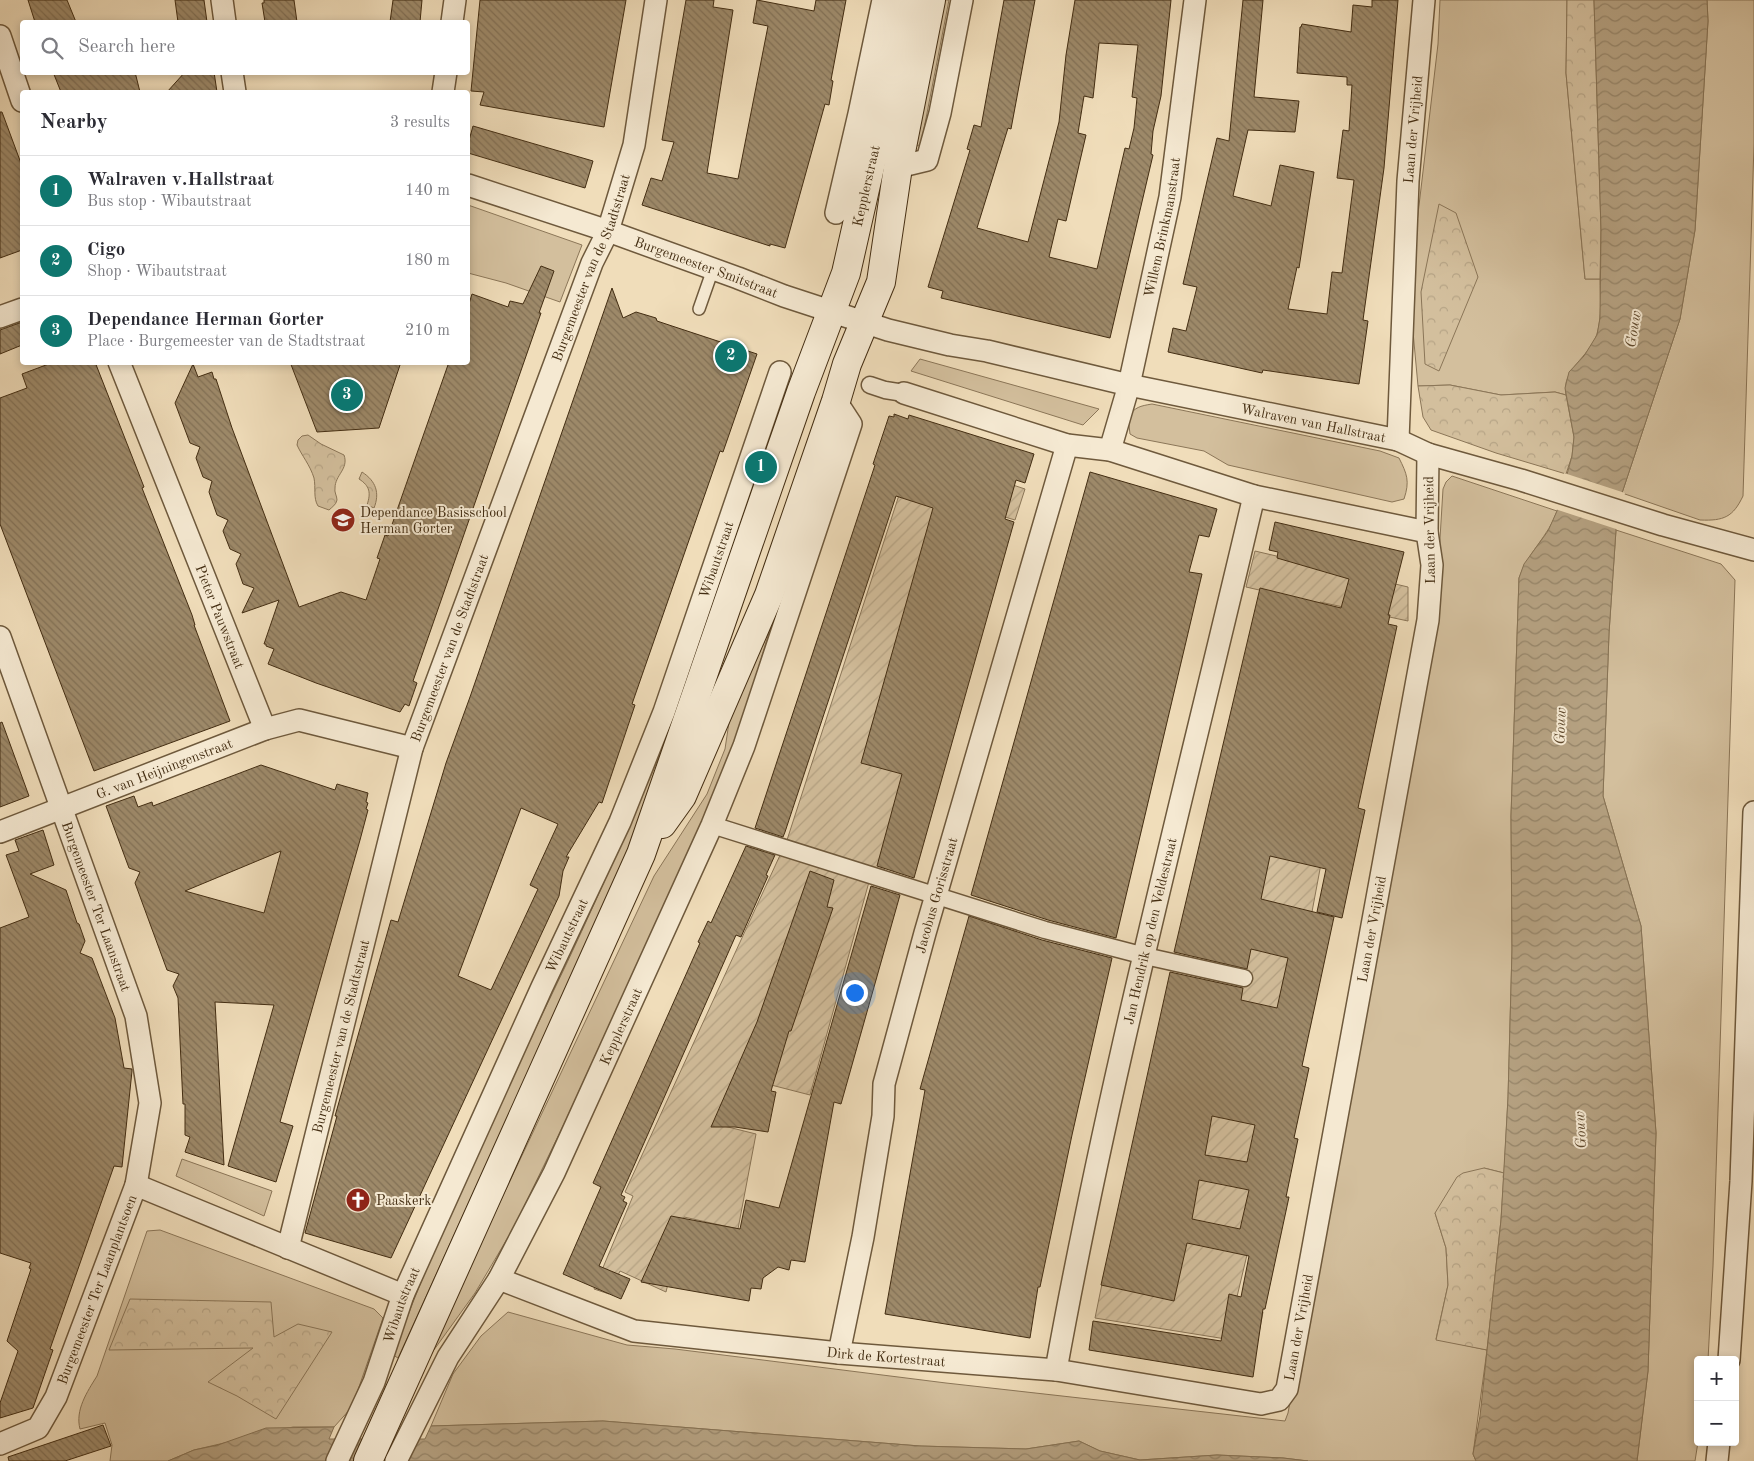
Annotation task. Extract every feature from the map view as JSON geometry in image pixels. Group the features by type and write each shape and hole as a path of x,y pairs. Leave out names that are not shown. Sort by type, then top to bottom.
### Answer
{"main road":[{"name":"Kepplerstraat","path":"832,312 852,250 906,0"},
{"name":"Kepplerstraat","path":"865,322 881,282 898,167 931,0"},
{"name":"Wibautstraat","path":"641,854 801,392 832,312"},
{"path":"368,1461 641,854 682,796 778,604 847,364 865,322"}],"street":[{"path":"222,0 225,20"},
{"path":"452,20 455,0"},
{"name":"Burgemeester van de Stadtstraat","path":"288,1248 412,748 589,272 608,231 634,145 656,0"},
{"name":"Kepplerstraat","path":"836,213 883,0"},
{"name":"Kepplerstraat","path":"898,167 927,160 940,113 962,0"},
{"name":"Willem Brinkmanstraat","path":"1110,450 1129,384 1170,198 1195,0"},
{"name":"Laan der Vrijheid","path":"1398,440 1408,181 1424,0"},
{"path":"878,26 894,57"},
{"path":"0,36 20,95"},
{"path":"232,75 235,90"},
{"path":"443,90 446,75"},
{"name":"Burgemeester Smitstraat","path":"470,186 608,231 776,294 865,322"},
{"path":"0,317 20,310"},
{"name":"Walraven van Hallstraat","path":"865,322 915,337 1398,440 1428,454 1522,480 1663,525 1754,550"},
{"name":"Pieter Pauwstraat","path":"120,365 265,730"},
{"name":"Wibautstraat","path":"337,1461 374,1382 403,1296 542,988 620,822 664,712 780,372"},
{"path":"870,385 904,393 1067,445 1110,450 1254,496 1427,532"},
{"path":"771,401 801,392"},
{"name":"Jacobus Gorisstraat","path":"840,1353 863,1237 883,1116 884,1084 936,895 1067,445"},
{"name":"Laan der Vrijheid","path":"1279,1400 1287,1389 1428,620 1432,565 1427,532 1428,454"},
{"name":"Jan Hendrik op den Veldestraat","path":"1056,1370 1072,1283 1106,1122 1254,496"},
{"name":"Kepplerstraat","path":"396,1461 448,1357 499,1279 554,1173 712,825 744,746 778,604"},
{"name":"Burgemeester Ter Laanstraat","path":"0,637 136,1016 150,1104 136,1184"},
{"path":"265,730 299,720 412,748"},
{"name":"G. van Heijningenstraat","path":"0,832 265,730"},
{"path":"1729,1356 1750,1019 1754,812"},
{"path":"712,825 1045,930 1145,956 1244,978"},
{"name":"Burgemeester Ter Laanplantsoen","path":"0,1444 38,1428 56,1397 136,1184 403,1296"},
{"name":"Dirk de Kortestraat","path":"499,1279 634,1331 840,1353 1056,1370 1261,1404 1279,1400"},
{"path":"1717,1461 1719,1446"}],"lane":[{"path":"699,309 713,269"}],"green space":[{"path":"937,0 949,0 921,144 913,148"},
{"path":"1440,0 1567,0 1566,73 1585,279 1600,279 1600,321 1593,342 1568,378 1566,395 1555,392 1501,395 1450,385 1418,386 1411,310 1416,231 1438,44"},
{"path":"1567,0 1594,0 1601,230 1600,279 1585,279 1566,73"},
{"path":"1707,0 1754,0 1754,144 1743,496 1731,513 1715,520 1700,520 1622,493 1680,319 1695,230 1708,21"},
{"path":"1439,204 1456,213 1478,277 1439,371 1425,364 1421,292"},
{"path":"470,206 582,245 560,302 506,283 470,274"},
{"path":"920,359 1099,409 1083,425 911,371"},
{"path":"1450,385 1501,395 1555,392 1566,395 1574,437 1572,456 1566,474 1496,453 1431,430 1423,417 1418,386"},
{"path":"1152,404 1380,451 1399,458 1407,478 1404,499 1392,502 1228,465 1204,451 1137,438 1130,434 1128,417 1138,408"},
{"path":"308,435 321,444 344,455 345,464 336,483 337,500 335,505 329,510 318,506 316,503 314,478 297,445 298,440 302,436"},
{"path":"913,452 1025,489 1015,520 985,511 883,874 872,871 810,1095 744,1078 724,1126 756,1134 738,1229 684,1217 666,1292 620,1271 609,1294 594,1289 633,1196 625,1192 787,840"},
{"path":"362,472 371,479 376,488 377,497 374,508 367,505 369,490 359,479"},
{"path":"1452,476 1557,511 1549,528 1527,560 1519,578 1511,816 1512,950 1504,1173 1484,1168 1435,1213 1446,1248 1448,1285 1436,1339 1487,1350 1473,1454 1476,1461 1308,1461 1217,1455 1140,1460 1100,1451 1079,1441 1026,1449 920,1446 603,1421 431,1426 453,1374 481,1336 508,1312 627,1345 675,1349 946,1383 1285,1421 1288,1413 1437,588 1443,489 1446,482"},
{"path":"1616,530 1721,564 1735,580 1713,1266 1708,1356 1694,1356 1694,1446 1697,1446 1695,1461 1637,1461 1648,1371 1656,1133 1641,926 1603,796 1609,633"},
{"path":"1255,551 1408,587 1408,621 1320,602 1314,625 1358,666 1251,1238 1235,1305 1263,1312 1257,1344 1095,1318 1104,1274 1137,1280 1204,963 1290,597 1246,587"},
{"path":"774,616 737,739 708,808 564,1124 513,1229 475,1293 431,1354 484,1236 654,876 707,794 725,749 731,709"},
{"path":"663,748 674,752 398,1358 393,1355 448,1217 489,1126 582,932"},
{"path":"182,1159 272,1191 264,1216 176,1176"},
{"path":"1484,1168 1504,1173 1501,1220 1487,1350 1436,1340 1448,1285 1446,1248 1435,1213 1457,1177 1463,1173"},
{"path":"160,1230 374,1309 383,1318 352,1407 334,1427 293,1427 194,1450 168,1461 110,1461 112,1445 105,1423 80,1429 79,1415 81,1408 97,1376 147,1231"},
{"path":"130,1299 271,1302 274,1337 298,1324 332,1332 276,1419 237,1396 208,1382 253,1348 109,1350"}],"water":[{"name":"Gouw","path":"1594,0 1707,0 1708,21 1695,230 1680,319 1622,493 1615,521 1609,633 1603,796 1641,926 1656,1133 1648,1371 1637,1461 1476,1461 1473,1454 1480,1416 1501,1220 1508,1098 1512,950 1511,816 1519,578 1524,564 1548,531 1557,511 1572,456 1574,437 1565,388 1569,372 1584,356 1597,335 1600,318 1601,230"},
{"path":"603,1421 920,1446 1026,1449 1079,1441 1100,1451 1140,1460 1217,1455 1308,1461 168,1461 194,1450 218,1445 266,1428 334,1427 329,1439 425,1439 431,1426"}],"pier":[{"path":"1564,473 1625,493 1618,522 1619,530 1555,509"}],"building":[{"path":"28,0 67,0 75,20 34,20"},
{"path":"175,0 204,0 207,20 178,20"},
{"path":"264,0 294,0 297,20 265,20 262,3 264,3"},
{"path":"393,0 422,0 420,20 390,20"},
{"path":"480,0 626,0 604,127 480,105 484,92 471,91"},
{"path":"686,0 714,0 713,7 733,10 707,173 738,179 768,26 753,23 757,0 814,11 816,0 846,0 831,80 833,81 829,105 825,104 785,248 770,244 770,246 642,205 651,178 662,181 674,142 662,140"},
{"path":"1004,0 1035,0 1011,129 1008,128 977,228 1028,242 1059,122 1066,55 1075,0 1171,0 1161,96 1153,131 1151,154 1153,155 1110,338 941,298 943,291 928,287 970,150 967,149 974,125 981,127","holes":["1099,43 1138,45 1132,97 1137,98 1134,128 1129,149 1125,148 1097,269 1049,257 1058,219 1066,221 1086,135 1078,133 1084,96 1093,98"]},
{"path":"1243,0 1263,0 1254,97 1299,101 1295,132 1248,130 1233,196 1271,206 1280,165 1314,172 1299,268 1297,267 1288,309 1327,314 1332,272 1342,273 1354,180 1337,178 1343,130 1349,131 1352,85 1347,85 1347,77 1297,73 1300,27 1302,24 1351,32 1353,5 1372,7 1372,0 1398,0 1384,168 1363,320 1368,321 1359,384 1263,370 1262,373 1168,352 1173,328 1186,331 1197,287 1183,284 1217,138 1229,141"},
{"path":"54,75 136,75 140,90 60,90"},
{"path":"182,75 214,75 217,90 169,90"},
{"path":"0,112 2,112 20,161 20,251 0,258"},
{"path":"473,126 593,161 585,188 470,154 470,137"},
{"path":"541,266 554,271 413,681 417,683 409,706 405,704 400,712 268,664 274,649 264,644 279,600 242,613 254,588 243,584 236,564 241,554 230,549 223,531 228,520 217,515 209,492 212,481 203,477 196,458 200,447 190,443 175,403 193,365 198,377 212,372 214,379 216,379 232,428 299,607 341,592 366,600 380,559 377,558 385,535 388,536 448,365 470,365 470,300 472,294 508,307 510,301 523,304"},
{"path":"612,288 623,318 636,312 656,318 657,321 757,354 723,452 720,451 632,704 635,705 602,803 599,802 566,857 569,857 563,871 559,896 391,1258 305,1233 337,1116 335,1116 391,920 398,922 446,763","holes":["521,808 558,824 530,885 538,889 491,990 458,976"]},
{"path":"20,323 20,346 0,354 0,330"},
{"path":"46,365 96,365 144,487 142,488 192,615 230,721 94,771 0,524 0,398 27,388 22,374"},
{"path":"291,365 400,365 379,428 317,432"},
{"path":"894,414 908,419 909,415 1034,454 1025,483 1016,480 1005,519 1014,522 914,878 877,866 902,774 861,763 933,508 896,496 783,837 755,828 875,465 873,464 889,416 894,417"},
{"path":"1090,472 1217,509 1209,537 1199,535 1189,572 1202,574 1116,938 1048,920 971,895"},
{"path":"1275,522 1404,552 1388,615 1390,615 1388,624 1397,626 1358,808 1365,810 1342,918 1317,912 1326,869 1270,856 1261,899 1334,917 1302,1066 1309,1068 1294,1138 1298,1139 1286,1197 1289,1197 1265,1309 1263,1309 1253,1377 1089,1350 1093,1321 1221,1341 1229,1294 1241,1297 1249,1256 1187,1243 1174,1301 1101,1285 1170,972 1243,988 1241,1000 1277,1008 1288,958 1251,949 1247,969 1174,952 1260,588 1341,608 1349,579 1277,558 1278,552 1269,550","holes":["1212,1116 1255,1125 1247,1162 1205,1155","1199,1180 1249,1190 1240,1229 1192,1219"]},
{"path":"2,722 29,796 0,807 0,723"},
{"path":"261,765 335,790 337,784 368,793 366,809 368,810 360,840 280,1122 293,1126 276,1182 228,1166 274,1005 215,1002 224,1165 185,1152 190,1137 185,1135 185,1104 183,1104 178,998 173,986 179,974 167,970 135,883 140,872 129,868 106,806 134,796 138,807 152,802 153,806","holes":["281,851 264,913 185,891"]},
{"path":"43,830 54,865 30,874 66,890 85,941 80,953 92,958 115,1018 124,1068 132,1069 132,1071 122,1167 114,1166 50,1349 53,1350 33,1408 0,1418 0,1403 18,1351 7,1341 31,1269 29,1268 31,1263 0,1253 0,928 29,917 6,855 19,851 15,840"},
{"path":"746,846 775,855 766,875 768,876 741,937 736,935 621,1195 625,1197 623,1201 627,1203 599,1266 630,1279 621,1299 563,1274 601,1187 593,1183 700,943 698,942 708,921 711,923"},
{"path":"810,871 834,880 827,907 833,908 791,1031 789,1031 771,1091 776,1092 768,1132 735,1127 711,1127 757,1022"},
{"path":"871,886 900,895 841,1104 834,1102 805,1262 791,1260 789,1270 778,1267 763,1278 761,1289 751,1288 749,1301 641,1282 671,1216 740,1229 746,1200 779,1208"},
{"path":"969,916 1042,940 1112,958 1040,1287 1038,1287 1030,1338 885,1314 925,1090 920,1089"},
{"path":"103,1425 111,1446 65,1461 9,1461 8,1457"}],"place":[{"name":"Cigo","path":"731,356"},
{"name":"Dependance Herman Gorter","path":"347,395"},
{"name":"Walraven v.Hallstraat","path":"761,467"},
{"name":"Dependance Basisschool Herman Gorter","path":"343,520"},
{"name":"Paaskerk","path":"358,1200"}]}
